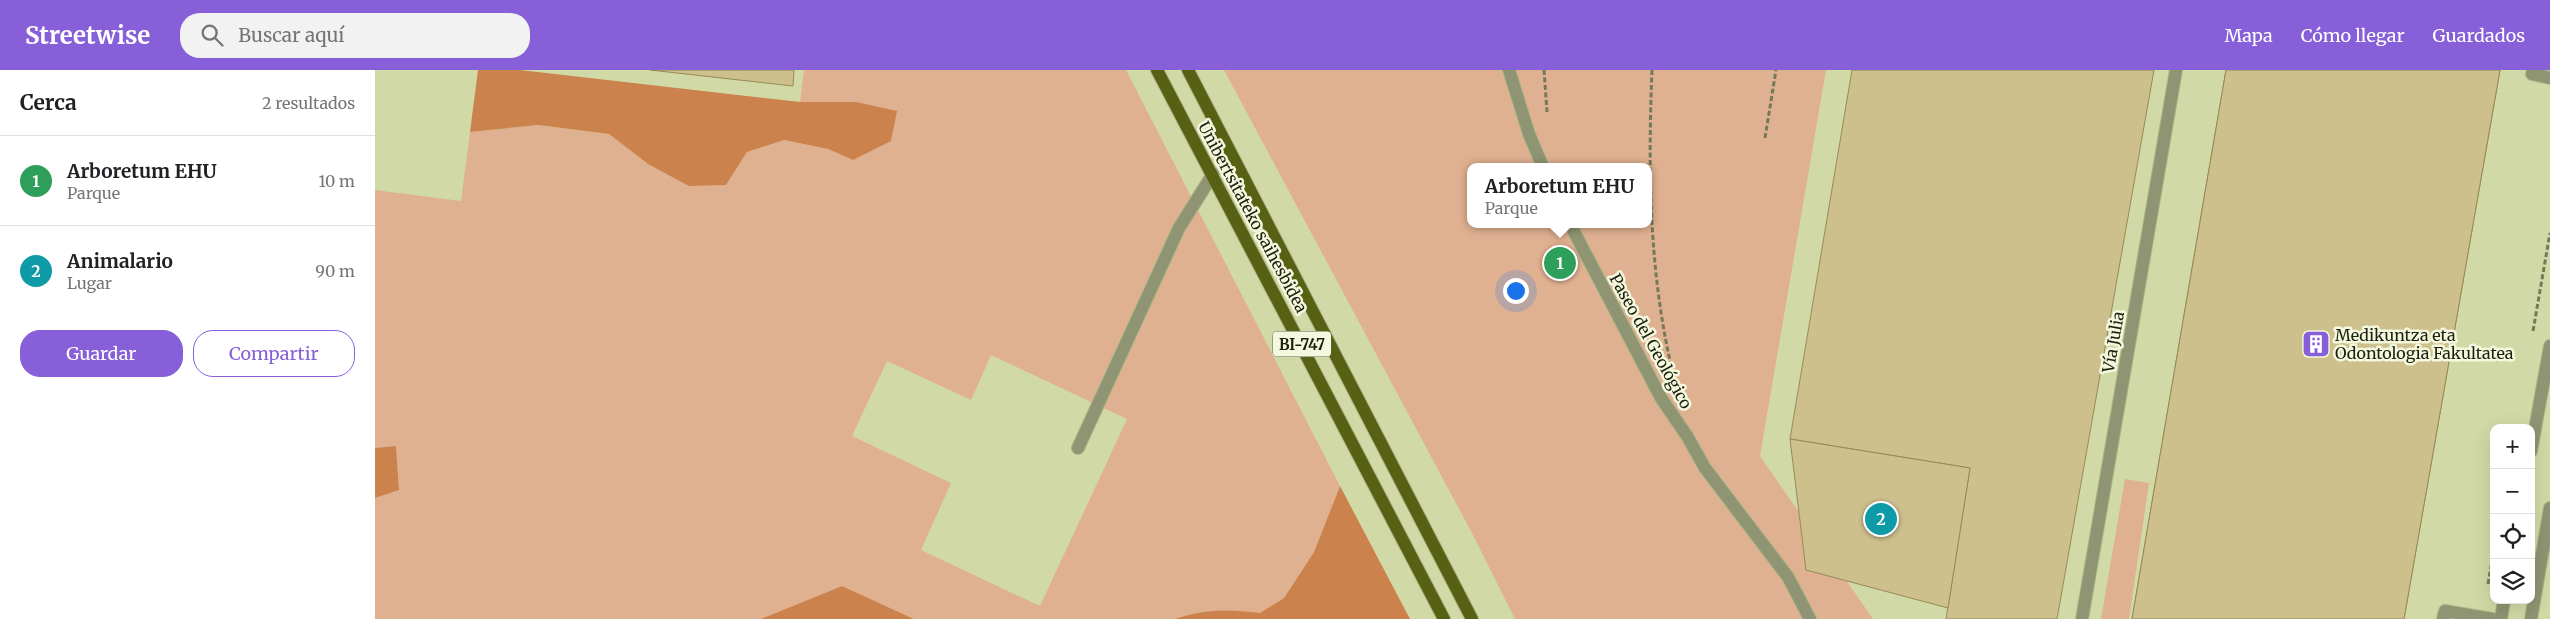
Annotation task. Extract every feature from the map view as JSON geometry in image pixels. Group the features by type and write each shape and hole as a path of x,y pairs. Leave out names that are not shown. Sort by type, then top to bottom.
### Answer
{"main road":[{"name":"Unibertsitateko saihesbidea","path":"1157,70 1444,619"},
{"name":"Unibertsitateko saihesbidea","path":"1188,70 1472,619"}],"street":[{"path":"1509,70 1529,134 1541,163"},
{"name":"Vía Julia","path":"2082,619 2177,70"},
{"path":"2533,70 2532,74 2550,78"},
{"path":"1078,448 1179,228 1213,174"},
{"name":"Paseo del Geológico","path":"1572,228 1661,398 1687,436 1705,468 1787,577 1811,619"},
{"path":"2535,429 2550,346"},
{"path":"2531,619 2550,508"},
{"path":"2501,619 2503,604"},
{"path":"2443,619 2445,611 2492,619"}],"path":[{"path":"1650,163 1652,70"},
{"path":"1765,138 1776,70"},
{"path":"1652,212 1654,255 1665,339 1671,368"}],"shaded area":[{"path":"478,70 520,70 800,102 856,102 897,111 891,141 853,160 828,149 784,140 747,152 726,185 689,186 648,164 609,134 538,125 470,132"},
{"path":"804,70 1126,70 1340,486 1314,552 1284,598 1260,614 1216,611 1196,613 1174,619 914,619 842,586 761,619 375,619 375,498 399,489 396,446 375,448 375,190 461,201 470,132 538,125 609,134 648,164 726,185 747,152 784,140 828,149 853,160 856,102 800,102","holes":["991,355 1127,419 1040,606 921,550 951,483 852,436 887,361 971,400"]},
{"path":"1224,70 1826,70 1760,456 1873,619 1515,619 1473,535"},
{"path":"396,446 399,490 375,498 375,448"},
{"path":"2125,479 2149,483 2129,619 2101,619"},
{"path":"1340,486 1410,619 1174,619 1196,613 1217,611 1260,613 1284,598 1314,552"},
{"path":"842,586 914,619 761,619"}],"building":[{"path":"650,70 794,70 793,86"},
{"path":"1852,70 2154,70 2057,619 1946,619 1970,468 1790,439"},
{"name":"Medikuntza eta Odontologia Fakultatea","path":"2226,70 2500,70 2404,619 2132,619"},
{"name":"Medikuntza eta Odontologia Fakultatea","path":"2226,70 2500,70 2404,619 2132,619"},
{"path":"1790,439 1970,468 1948,608 1806,570"}],"place":[{"name":"Arboretum EHU","path":"1560,263"},
{"name":"Medikuntza eta Odontologia Fakultatea","path":"2316,344"},
{"name":"Animalario","path":"1881,519"}]}
